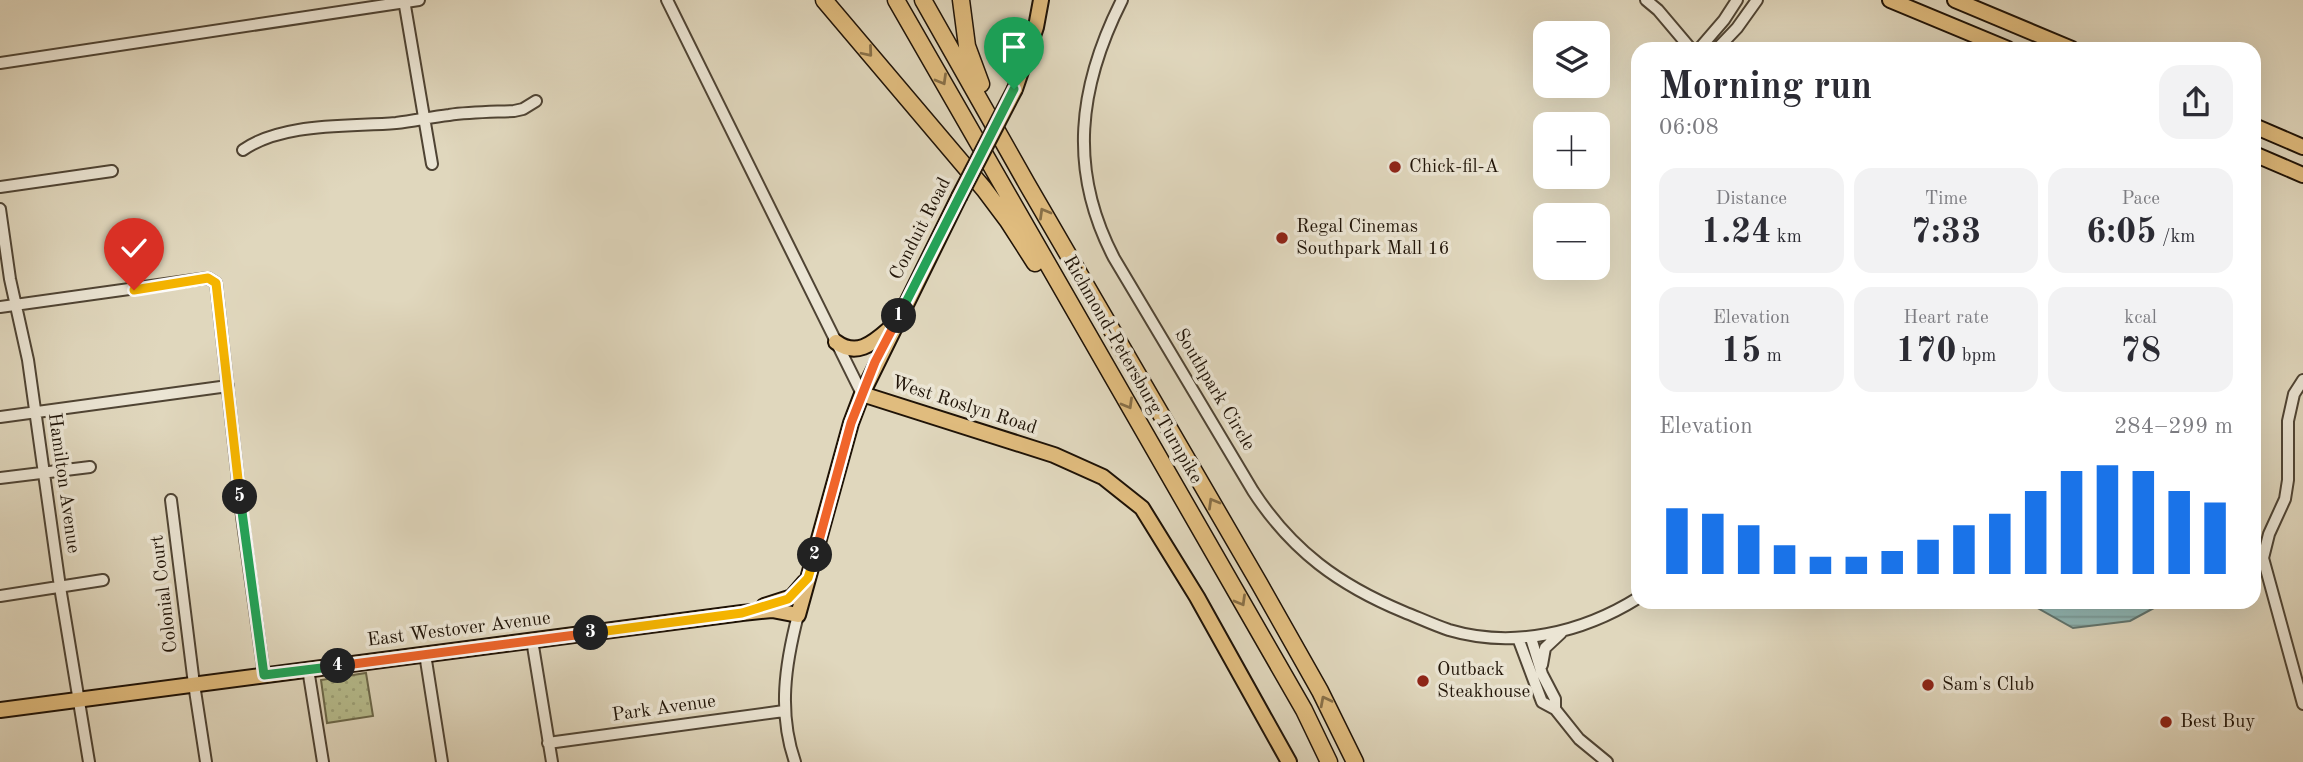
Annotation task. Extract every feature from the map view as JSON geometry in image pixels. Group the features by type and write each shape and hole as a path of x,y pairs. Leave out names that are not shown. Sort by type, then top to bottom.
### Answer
{"highway":[{"path":"824,0 984,189 1103,361"},
{"name":"Richmond-Petersburg Turnpike","path":"896,0 1304,710 1329,762"},
{"name":"Richmond-Petersburg Turnpike","path":"923,0 1259,583 1320,691 1355,762"},
{"path":"961,0 963,28 971,61 1015,145 1027,184"}],"main road":[{"name":"Conduit Road","path":"798,615 851,423 862,394 894,325 1014,89 1036,27 1041,0"},
{"path":"1889,0 1991,42"},
{"path":"1955,0 2055,42"},
{"path":"2261,129 2303,147"},
{"path":"2261,157 2303,175"},
{"path":"836,342 847,348 862,348 872,344 894,325"},
{"name":"West Roslyn Road","path":"862,394 1054,455 1103,477 1142,508 1197,597 1289,762"},
{"path":"742,613 788,599 808,578"},
{"name":"East Westover Avenue","path":"0,710 742,613 772,610 798,615"}],"street":[{"path":"0,63 419,0"},
{"name":"West Roslyn Road","path":"667,0 862,394"},
{"name":"Southpark Circle","path":"1122,0 1094,67 1083,134 1083,158 1093,205 1101,231 1114,258 1253,491 1279,527 1308,557 1361,593 1450,630 1487,638 1531,638 1600,617 1631,602"},
{"path":"1646,0 1685,42"},
{"path":"1705,42 1737,0"},
{"path":"1724,42 1757,0"},
{"path":"405,1 432,163"},
{"path":"243,150 262,139 303,131 449,115 514,111 536,101"},
{"path":"0,187 112,171"},
{"name":"Hamilton Avenue","path":"0,209 28,360 60,587 89,762"},
{"path":"0,307 208,278 216,283 242,516 264,675"},
{"path":"2303,380 2294,394 2288,422 2288,480 2285,499 2269,534 2263,558 2298,668 2303,704"},
{"path":"0,417 228,386"},
{"path":"0,478 90,467"},
{"name":"Colonial Court","path":"171,500 206,762"},
{"path":"0,596 103,580"},
{"name":"Conduit Road","path":"795,762 784,710 786,666 798,615"},
{"path":"1542,674 1542,654 1545,648 1566,629"},
{"path":"1518,638 1542,702 1555,709 1579,739 1607,762"},
{"path":"1531,638 1542,674 1555,698 1555,709"},
{"path":"532,640 552,762"},
{"path":"425,654 442,762"},
{"path":"308,669 323,762"},
{"name":"Park Avenue","path":"548,743 784,710"}],"green space":[{"path":"366,673 373,716 327,723 321,680"}],"water":[{"path":"2039,609 2152,609 2130,621 2073,628"}],"place":[{"name":"Chick-fil-A","path":"1395,167"},
{"name":"Regal Cinemas Southpark Mall 16","path":"1282,238"},
{"name":"Outback Steakhouse","path":"1423,681"},
{"name":"Sam's Club","path":"1928,685"},
{"name":"Best Buy","path":"2166,722"}],"route":[{"path":"134,290 208,278 213,279 217,285 242,516 264,675 742,613 792,597 808,578 851,423 875,362 1014,89"}]}
